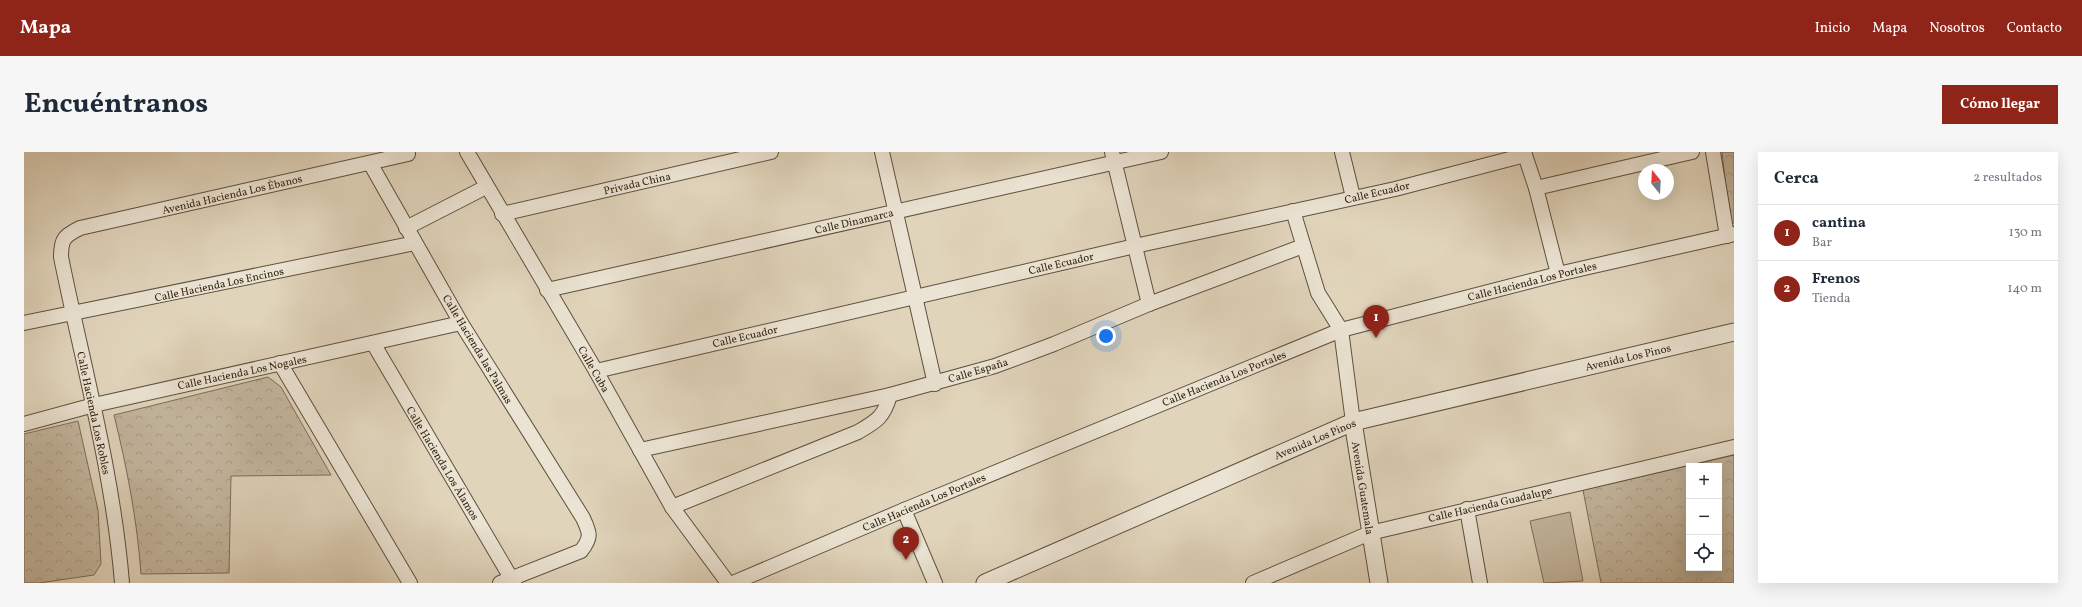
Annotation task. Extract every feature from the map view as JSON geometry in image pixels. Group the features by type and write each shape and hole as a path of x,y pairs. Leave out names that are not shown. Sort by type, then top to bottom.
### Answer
{"street":[{"name":"Calle Cuba","path":"466,152 596,371 672,507 728,583"},
{"name":"Privada China","path":"502,214 771,152"},
{"path":"882,152 936,384"},
{"name":"Calle Dinamarca","path":"547,290 896,212 1113,157 1161,152"},
{"path":"1342,152 1353,197"},
{"path":"1536,188 1692,152"},
{"path":"1714,152 1730,235"},
{"path":"1525,153 1536,188 1558,274"},
{"name":"Calle Ecuador","path":"596,371 1135,246 1395,189 1525,153"},
{"name":"Avenida Hacienda Los Ébanos","path":"61,244 67,234 80,228 408,154"},
{"path":"1113,157 1149,304"},
{"name":"Calle Hacienda las Palmas","path":"370,163 461,323 583,518 590,532 588,542 582,551 508,582"},
{"path":"406,228 486,187"},
{"name":"Avenida Guatemala","path":"1293,211 1318,293 1341,330 1353,422 1379,583"},
{"name":"Calle Hacienda Los Portales","path":"733,583 904,510 1341,330 1558,274 1730,235"},
{"name":"Calle Hacienda Los Encinos","path":"24,323 415,243"},
{"name":"Calle Hacienda Los Robles","path":"61,244 61,257 72,314 94,404 115,514 122,583"},
{"name":"Calle España","path":"640,450 890,395 936,384 1002,364 1149,304 1303,246"},
{"name":"Calle Hacienda Los Nogales","path":"24,424 94,404 461,323"},
{"name":"Avenida Los Pinos","path":"985,583 1353,422 1734,332"},
{"name":"Calle Hacienda Los Álamos","path":"372,343 508,582"},
{"path":"280,363 410,583"},
{"path":"672,507 858,432 876,422 886,411 890,395"},
{"name":"Calle Hacienda Guadalupe","path":"1253,583 1280,577 1370,533 1734,447"},
{"path":"1467,509 1480,583"},
{"path":"904,510 935,583"}],"green space":[{"path":"1722,152 1734,152 1734,223 1730,224"},
{"path":"268,377 281,387 331,475 231,476 229,573 141,574 131,494 114,415"},
{"path":"78,421 98,510 101,564 94,575 39,583 24,583 24,434"},
{"path":"1734,455 1734,583 1601,583 1583,490 1686,466 1686,571 1722,571 1722,463 1699,463"},
{"path":"1570,512 1583,581 1544,583 1530,521"}],"place":[{"name":"cantina","path":"1376,338"},
{"name":"Frenos","path":"906,560"}]}
